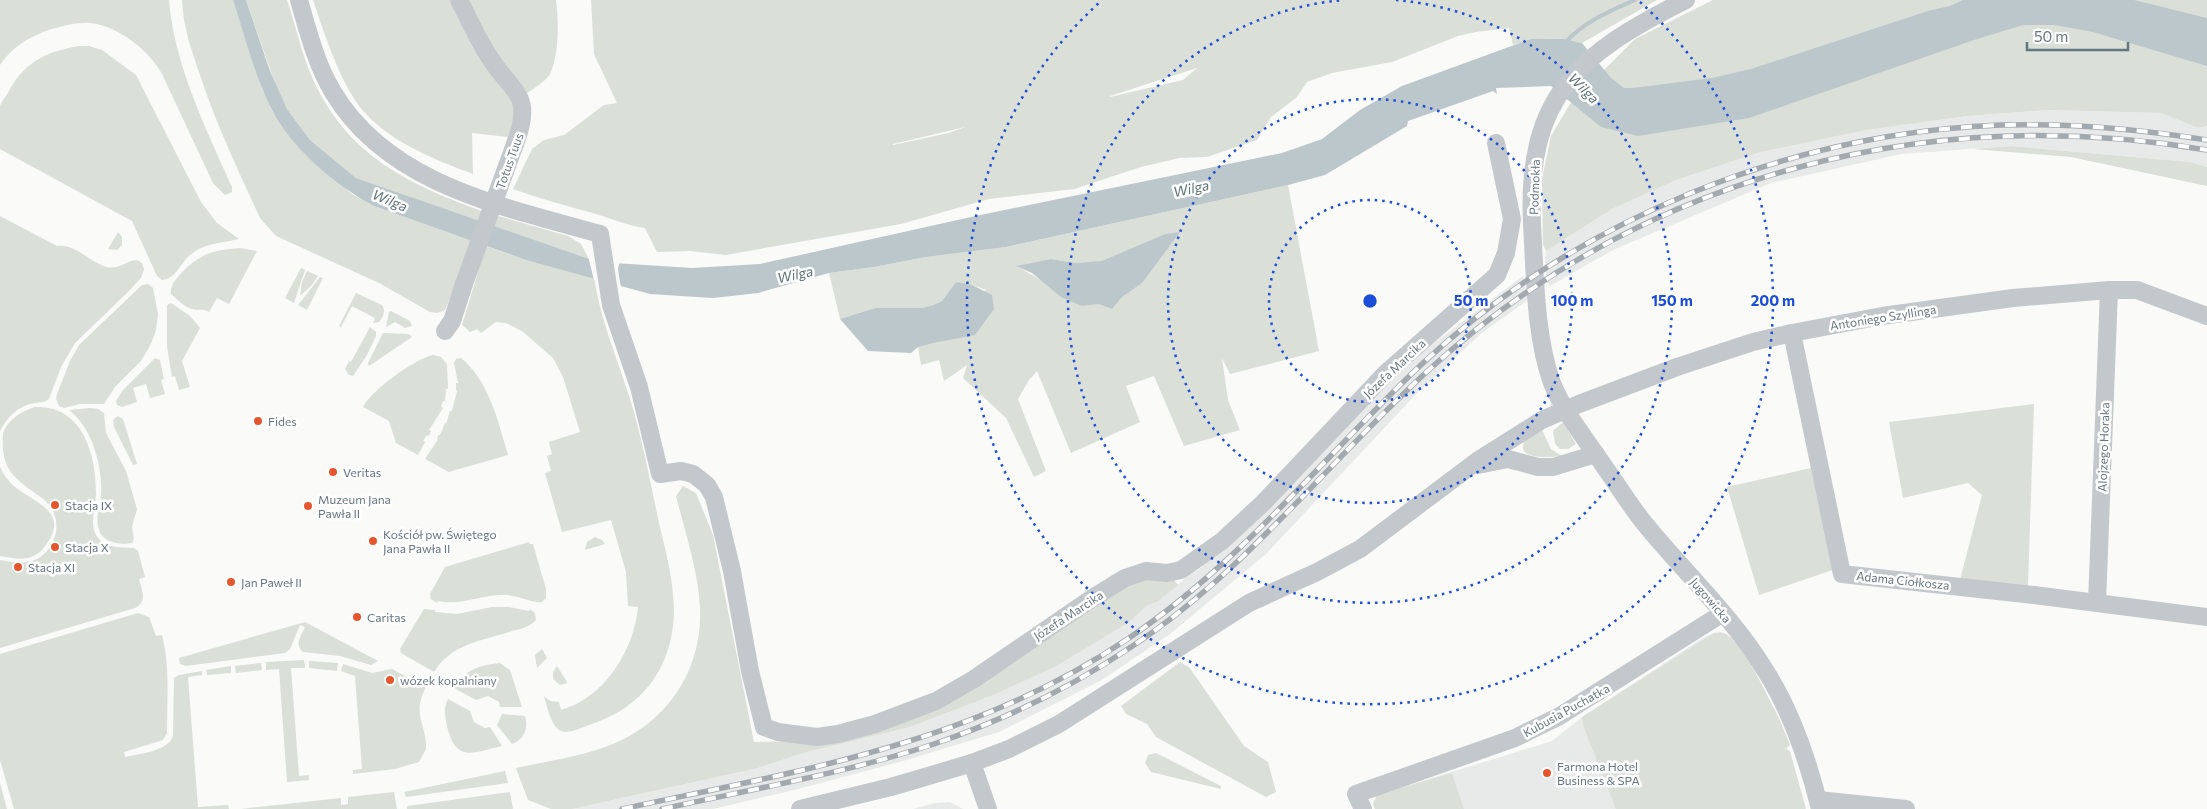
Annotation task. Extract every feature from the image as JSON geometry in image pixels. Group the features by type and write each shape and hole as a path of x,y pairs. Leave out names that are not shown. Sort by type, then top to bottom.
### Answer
{"street":[{"name":"Józefa Marcika","path":"299,0 318,61 333,93 355,122 381,147 402,163 453,188 600,234 608,291 641,394 660,474 681,471 693,474 707,485 714,496 732,571 750,672 764,727 793,735 817,737 838,734 874,724 936,701 974,679 1125,578 1146,571 1173,573 1192,563 1222,541 1263,503 1386,373 1492,281 1504,261 1512,219"},
{"name":"Totus Tuus","path":"446,331 452,320 522,121 520,97 489,57 459,0"},
{"name":"Podmokła","path":"1567,410 1552,383 1543,346 1532,218 1532,169 1535,151 1552,103 1571,78 1604,48 1635,26 1686,0"},
{"path":"1496,142 1512,219 1532,218"},
{"name":"Antoniego Szyllinga","path":"1567,410 1676,367 1752,342 1882,316 2003,299 2109,290 2137,290 2207,316"},
{"name":"Alojzego Horaka","path":"2097,604 2109,290"},
{"name":"Adama Ciołkosza","path":"1792,333 1842,574 2207,617"},
{"path":"800,809 891,787 972,763 1009,749 1059,724 1249,603 1360,549 1466,470 1519,434 1542,420 1567,410"},
{"name":"Jugowicka","path":"1567,410 1644,523 1752,649 1779,693 1800,743 1819,805"},
{"path":"1519,434 1518,452 1521,461"},
{"path":"1466,470 1494,461 1508,459 1538,467 1553,467 1596,454"},
{"name":"Kubusia Puchatka","path":"1364,809 1356,794 1515,738 1558,717 1723,613"},
{"path":"972,763 988,809"},
{"path":"1819,805 1906,809"}],"shaded area":[{"path":"0,0 169,0 177,48 184,72 232,187 232,192 225,195 213,183 162,74 141,48 122,34 101,25 90,23 75,24 52,29 29,38 16,47 0,65"},
{"path":"182,0 233,0 263,91 272,110 300,147 352,194 374,206 474,241 445,310 437,313 430,312 379,283 276,236 260,218 207,96 188,39"},
{"path":"246,0 287,0 312,77 326,104 343,127 362,147 383,164 406,178 457,202 485,212 481,222 356,178 310,140 287,109 276,86"},
{"path":"313,0 453,0 505,88 517,119 508,137 472,133 473,174 430,157 389,134 366,114 349,90 335,60"},
{"path":"465,0 556,0 558,18 557,48 553,66 546,79 526,94 520,82 502,66"},
{"path":"591,0 1657,0 1582,43 1547,39 1530,40 1513,45 1509,28 1458,36 1392,62 1332,73 1307,82 1296,98 1271,117 1257,140 1207,157 1179,158 1141,167 1074,189 989,199 901,224 726,255 690,251 657,252 645,228 513,189 532,149 544,140 564,135 604,105 617,103 594,54","holes":["1197,68 1183,80 1110,97 1110,96","965,127 949,133 893,145 893,144"]},
{"path":"1713,0 2207,0 2207,126 2198,128 2161,113 2048,110 1968,116 1865,130 1761,152 1676,180 1612,209 1546,251 1543,245 1542,179 1551,136 1570,104 1635,39"},
{"path":"79,46 89,46 102,50 136,75 201,202 217,223 239,239 213,244 195,251 171,277 162,280 157,276 132,221 0,149 0,106 16,79 31,64 48,54"},
{"path":"2048,110 2161,113 2198,128 2207,126 2207,167 2190,162 2011,146 1901,154 1771,183 1613,250 1550,286 1547,282 1546,251 1612,209 1676,180 1761,152 1863,130 1968,116"},
{"path":"2011,146 2190,162 2207,167 2207,186 2071,157 1973,149"},
{"path":"1288,185 1319,351 1230,374 1222,358 1228,400 1240,430 1184,446 1154,376 1126,386 1140,422 1071,453 1037,371 1029,380 1018,399 1046,471 1034,477 1006,418 963,378 967,365 944,381 939,360 921,365 918,347 938,342 986,290 970,284 956,282 942,301 933,305 922,308 875,308 840,319 829,273 926,257 1006,247","holes":["1165,234 1142,283 1121,298 1099,304 1082,305 1017,266 1051,259 1076,263 1102,262"]},
{"path":"495,215 568,236 581,244 589,259 491,225"},
{"path":"0,216 57,246 76,250 100,265 111,268 137,260 142,263 144,269 141,278 129,291 75,343 61,367 49,399 44,402 28,404 18,409 6,421 0,431"},
{"path":"118,232 122,237 122,245 117,250 108,249"},
{"path":"486,246 526,260 594,277 606,329 638,426 671,579 674,601 672,633 660,669 651,684 639,697 608,718 566,732 559,730 553,723 544,696 550,701 559,702 561,710 591,695 603,684 623,656 635,624 638,607 628,606 626,572 611,520 562,532 545,473 551,471 547,456 552,454 549,442 580,432 563,377 553,358 522,331 506,323 496,322 481,333 477,329 470,332 462,325"},
{"path":"240,248 257,251 229,304 217,298 209,312 194,310 183,305 171,294 171,289 178,277 195,261 214,252"},
{"path":"301,268 305,270 294,303 285,298"},
{"path":"307,271 318,276 300,296 302,282"},
{"path":"1523,276 1528,300 1483,332 1420,390 1266,554 1170,634 1102,680 999,732 903,761 802,788 713,809 572,809 758,768 803,753 910,727 991,696 1129,622 1148,605 1157,602 1221,550 1409,362"},
{"path":"320,277 323,278 307,310 298,305"},
{"path":"148,284 153,288 158,314 156,330 151,344 141,361 115,387 104,404 80,404 64,408 59,406 56,399 57,394 70,361 79,345 142,285"},
{"path":"356,293 382,305 384,309 383,316 379,322 373,323 375,318 352,306 341,327 339,326"},
{"path":"171,303 190,316 200,328 182,361 190,387 179,390 175,376 172,377 167,347 167,305"},
{"path":"391,311 410,321 412,326 405,328 395,322 386,327 389,312"},
{"path":"370,327 376,332 376,336 367,355 353,376 349,375 345,369 349,361 351,362"},
{"path":"383,333 409,334 412,337 369,366 368,363"},
{"path":"433,355 441,357 447,364 448,389 446,389 445,401 443,401 441,407 443,408 429,430 431,431 429,436 427,435 423,441 425,442 418,455 396,443 389,421 363,407 375,392 394,376 415,362"},
{"path":"155,358 160,360 164,379 161,380 165,394 150,398 146,384 133,388 137,402 122,407 117,405 116,401 123,390"},
{"path":"461,358 471,367 486,390 508,455 449,472 425,459 446,424 450,411 452,411 457,391 456,383 458,383 454,363 456,359"},
{"path":"2034,404 2028,586 1960,580 1982,495 1968,483 1903,498 1889,422"},
{"path":"35,407 51,408 64,414 75,423 83,434 93,462 95,478 96,493 93,527 95,533 106,544 115,547 134,548 138,551 145,577 139,579 143,599 135,608 0,648 0,560 25,562 36,560 51,545 56,531 55,517 48,504 18,480 7,466 4,457 3,433 5,428 16,417"},
{"path":"98,409 104,413 106,433 126,471 137,509 132,527 134,539 132,543 122,544 113,542 104,538 99,530 98,517 101,484 98,460 90,437 77,417 69,410"},
{"path":"118,416 123,419 137,464 133,465 114,427 113,420"},
{"path":"1563,422 1576,444 1568,449 1560,449 1555,444 1553,431"},
{"path":"1542,430 1551,449 1562,456 1536,456 1525,452 1523,447 1526,439"},
{"path":"0,467 12,484 47,509 52,516 54,524 52,534 45,546 30,557 19,559 0,556"},
{"path":"1811,468 1833,570 1759,595 1727,487"},
{"path":"683,486 696,493 713,535 754,742 807,741 872,729 1118,586 1148,577 1173,579 1178,585 1157,602 1148,605 1129,622 1056,666 991,696 910,727 803,753 758,768 572,809 551,809 528,800 516,768 586,753 608,746 629,736 648,724 664,709 688,673 695,652 699,630 700,607 694,565 676,496"},
{"path":"595,537 602,540 605,544 585,550 587,542"},
{"path":"529,542 533,544 546,589 546,598 542,602 505,595 455,602 438,601 437,603 431,599 430,594 445,567"},
{"path":"492,607 509,607 529,611 530,609 535,613 536,620 525,627 468,644 441,662 434,672 401,653 400,649 424,609 457,614"},
{"path":"138,613 149,617 156,636 162,635 165,647 168,696 167,733 163,740 124,752 125,757 153,751 166,745 171,740 173,735 174,678 179,675 202,671 202,675 188,677 198,807 228,805 229,809 14,809 0,760 0,654"},
{"path":"305,622 378,661 371,665 340,656 303,652 300,649 299,643 305,627 300,625 290,649 285,653 186,666 180,664 179,658"},
{"path":"1720,632 1730,638 1748,663 1778,715 1790,745 1626,809 1375,809 1373,804 1377,795 1552,741 1582,717 1703,638"},
{"path":"1714,633 1724,633 1734,641 1753,668 1762,685 1790,745 1786,749 1790,751 1806,809 1616,809 1583,725 1582,717"},
{"path":"542,649 547,658 537,668 535,655"},
{"path":"304,660 305,668 291,668 299,776 309,775 309,780 287,782 279,669 266,670 266,662"},
{"path":"309,661 338,663 337,671 309,668"},
{"path":"1180,662 1189,667 1244,746 1268,762 1276,792 1266,797 1156,737 1147,724 1126,714 1121,706"},
{"path":"261,663 262,670 236,673 235,666"},
{"path":"500,663 510,670 522,707 500,707 499,702 488,696 476,700 454,688 463,677 473,670 486,665"},
{"path":"343,664 372,673 392,669 426,687 420,705 420,713 426,749 419,762 395,769 353,774 353,770 362,769 355,676 341,671"},
{"path":"231,666 231,673 207,675 206,670"},
{"path":"557,666 567,683 560,685 553,679 553,672"},
{"path":"448,699 470,711 474,722 485,728 490,727 502,746 474,753 460,750 455,746 445,715"},
{"path":"502,714 525,716 526,729 520,739 512,744 497,725"},
{"path":"1156,753 1221,786 1221,789 1151,772 1145,763 1148,755"},
{"path":"505,771 508,783 406,797 404,792"},
{"path":"1452,773 1464,809 1375,809 1373,804 1377,795"},
{"path":"0,783 7,809 0,809"},
{"path":"394,792 397,809 241,809 341,798 341,805 348,804 348,797"},
{"path":"510,792 513,809 407,809 407,806"},
{"path":"950,802 963,809 913,809 935,803"}],"water":[{"name":"Wilga","path":"233,0 246,0 270,71 287,109 310,140 356,178 598,262 692,268 760,264 971,217 1282,153 1322,139 1360,110 1402,86 1531,39 1564,39 1582,43 1611,78 1624,88 1633,88 1712,78 1751,69 1928,11 1950,6 1963,0 2134,0 2207,18 2207,66 2093,32 2055,25 2023,25 1974,40 1749,118 1638,136 1601,127 1551,86 1496,88 1497,94 1493,91 1408,121 1407,126 1325,175 1288,185 1006,247 926,257 829,273 758,293 713,298 650,294 526,260 374,206 359,198 315,164 279,123 260,82"},
{"path":"1180,232 1142,283 1121,298 1112,309 1099,304 1082,306 1061,297 1032,273 1016,266 1051,259 1076,263 1102,261 1165,234"},
{"path":"956,282 970,284 992,295 994,309 975,335 918,347 911,353 868,351 840,319 875,308 922,308 933,305 942,301"}],"pier":[{"path":"588,256 620,261 618,269 621,288 594,280"}],"waterway":[{"path":"1565,43 1588,23 1635,0"}],"railway":[{"path":"622,809 756,781 884,749 947,728 1009,704 1070,674 1129,638 1209,576 1282,507 1423,363 1484,312 1549,266 1618,227 1691,193 1766,166 1843,145 1922,132 2001,125 2053,125 2130,130 2207,140"},
{"path":"662,809 867,764 934,744 1011,714 1108,662 1173,617 1213,584 1287,513 1358,439 1432,367 1515,301 1603,245 1697,201 1794,168 1894,147 1997,137 2102,138 2207,150"}],"place":[{"name":"Fides","path":"258,421"},
{"name":"Veritas","path":"333,472"},
{"name":"Stacja IX","path":"55,505"},
{"name":"Muzeum Jana Pawła II","path":"308,506"},
{"name":"Kościół pw. Świętego Jana Pawła II","path":"373,541"},
{"name":"Stacja X","path":"55,547"},
{"name":"Stacja XI","path":"18,567"},
{"name":"Jan Paweł II","path":"231,582"},
{"name":"Caritas","path":"357,617"},
{"name":"wózek kopalniany","path":"390,680"},
{"name":"Farmona Hotel Business & SPA","path":"1547,773"}]}
